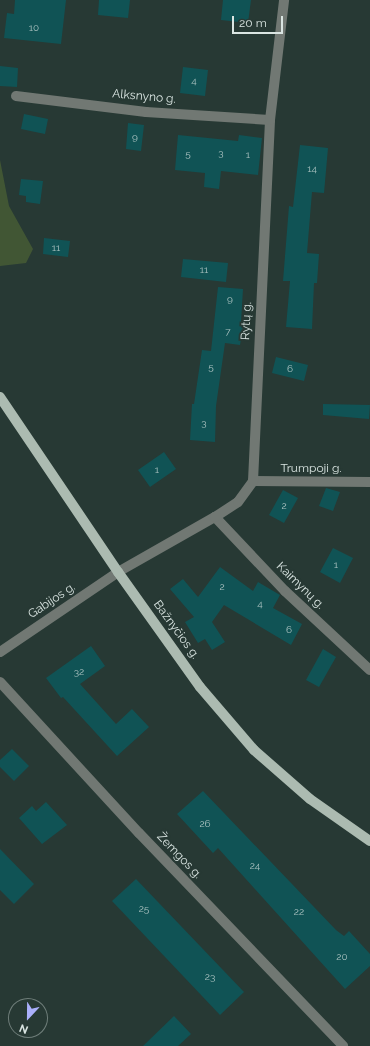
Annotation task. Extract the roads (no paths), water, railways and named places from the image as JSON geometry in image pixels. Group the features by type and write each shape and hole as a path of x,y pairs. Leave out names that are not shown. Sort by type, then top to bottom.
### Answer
{"main road":[{"name":"Bažnyčios g.","path":"0,397 118,572 200,686 254,750 310,799 370,841"}],"street":[{"name":"Rytų g.","path":"253,481 270,120 284,0"},
{"name":"Alksnyno g.","path":"16,96 146,112 270,120"},
{"name":"Trumpoji g.","path":"253,481 370,482"},
{"path":"118,572 215,517 238,502 253,481"},
{"name":"Kaimynų g.","path":"215,517 285,591 370,670"},
{"name":"Gabijos g.","path":"0,652 118,572"},
{"name":"Žemgos g.","path":"0,682 139,833 343,1046"}]}
